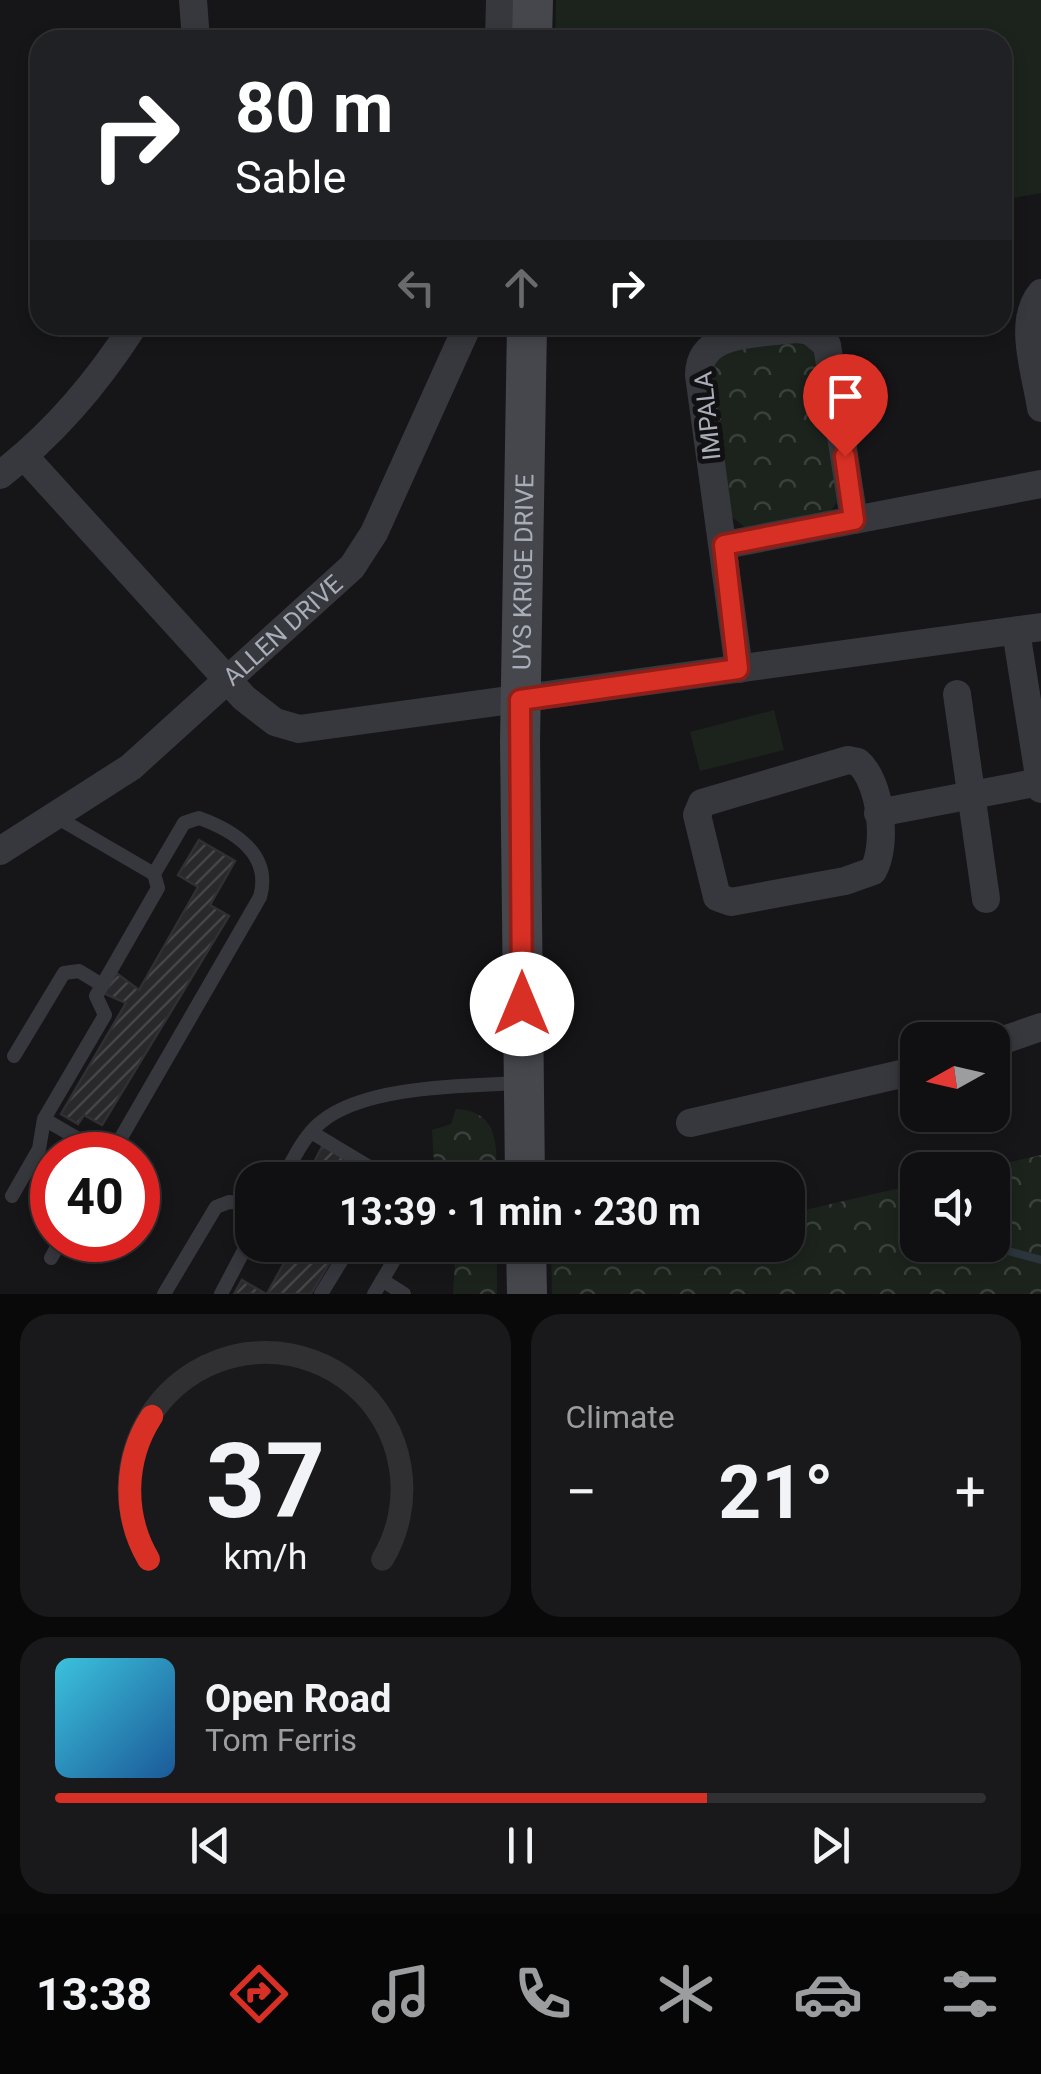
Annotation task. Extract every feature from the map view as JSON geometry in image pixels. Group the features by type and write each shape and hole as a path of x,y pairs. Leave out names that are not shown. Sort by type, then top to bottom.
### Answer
{"street":[{"path":"192,0 195,30"},
{"path":"499,30 500,0"},
{"path":"532,30 533,0"},
{"path":"1041,293 1032,304 1029,324 1041,408"},
{"path":"0,475 24,456 104,372 128,335"},
{"name":"ALLEN DRIVE","path":"0,852 131,768 309,610 360,557 463,335"},
{"name":"UYS KRIGE DRIVE","path":"525,1162 520,700 527,335"},
{"name":"IMPALA","path":"738,669 699,366 706,350 728,339 758,335"},
{"name":"IMPALA","path":"813,335 827,345 854,520"},
{"path":"24,456 228,681 275,722 299,729 1028,629 1040,785 878,813"},
{"path":"724,545 1041,484"},
{"path":"957,694 986,899"},
{"path":"848,760 858,762 869,776 878,813 879,860 873,871 861,878 731,902 722,901 713,891 697,814 708,800 848,760"},
{"path":"1010,1038 1041,1027"},
{"path":"690,1123 900,1074"},
{"path":"526,1262 526,1294"}],"lane":[{"path":"12,1196 38,1149 44,1119 105,1015 96,996 158,888 154,874 58,818"},
{"path":"121,1132 263,886 261,862 249,846 199,818 184,823 154,874"},
{"path":"14,1056 64,973 79,971 102,985"},
{"path":"293,1162 311,1132 324,1120 367,1101 427,1090 523,1083"},
{"path":"44,1119 67,1132"},
{"path":"311,1132 362,1162"},
{"path":"164,1294 216,1208 235,1203"},
{"path":"221,1294 238,1262"},
{"path":"321,1294 341,1262"},
{"path":"392,1262 378,1287 404,1294"}],"green space":[{"path":"556,0 1041,0 1041,193 1012,198 1012,30 555,30"},
{"path":"794,339 816,348 838,501 829,513 745,527 732,517 711,364 722,352"},
{"path":"774,710 784,750 700,771 690,732"},
{"path":"456,1109 481,1116 493,1132 496,1162 434,1162 432,1130 451,1124"},
{"path":"1041,1155 1041,1294 552,1294 551,1262 805,1262 805,1210 900,1188 900,1262 1010,1262 1010,1162"},
{"path":"455,1262 497,1262 497,1294 453,1294"}],"building":[{"path":"199,840 235,861 210,905 229,916 102,1125 84,1115 78,1124 61,1114 126,1003 103,993 115,972 139,990 198,887 178,875"},
{"path":"324,1143 357,1162 314,1162"},
{"path":"285,1262 330,1262 311,1294 267,1294"},
{"path":"242,1280 266,1294 234,1294"}],"waterway":[{"path":"1010,1252 1041,1260"}],"route":[{"path":"522,1004 520,700 738,669 724,545 854,520 845,456"}]}
